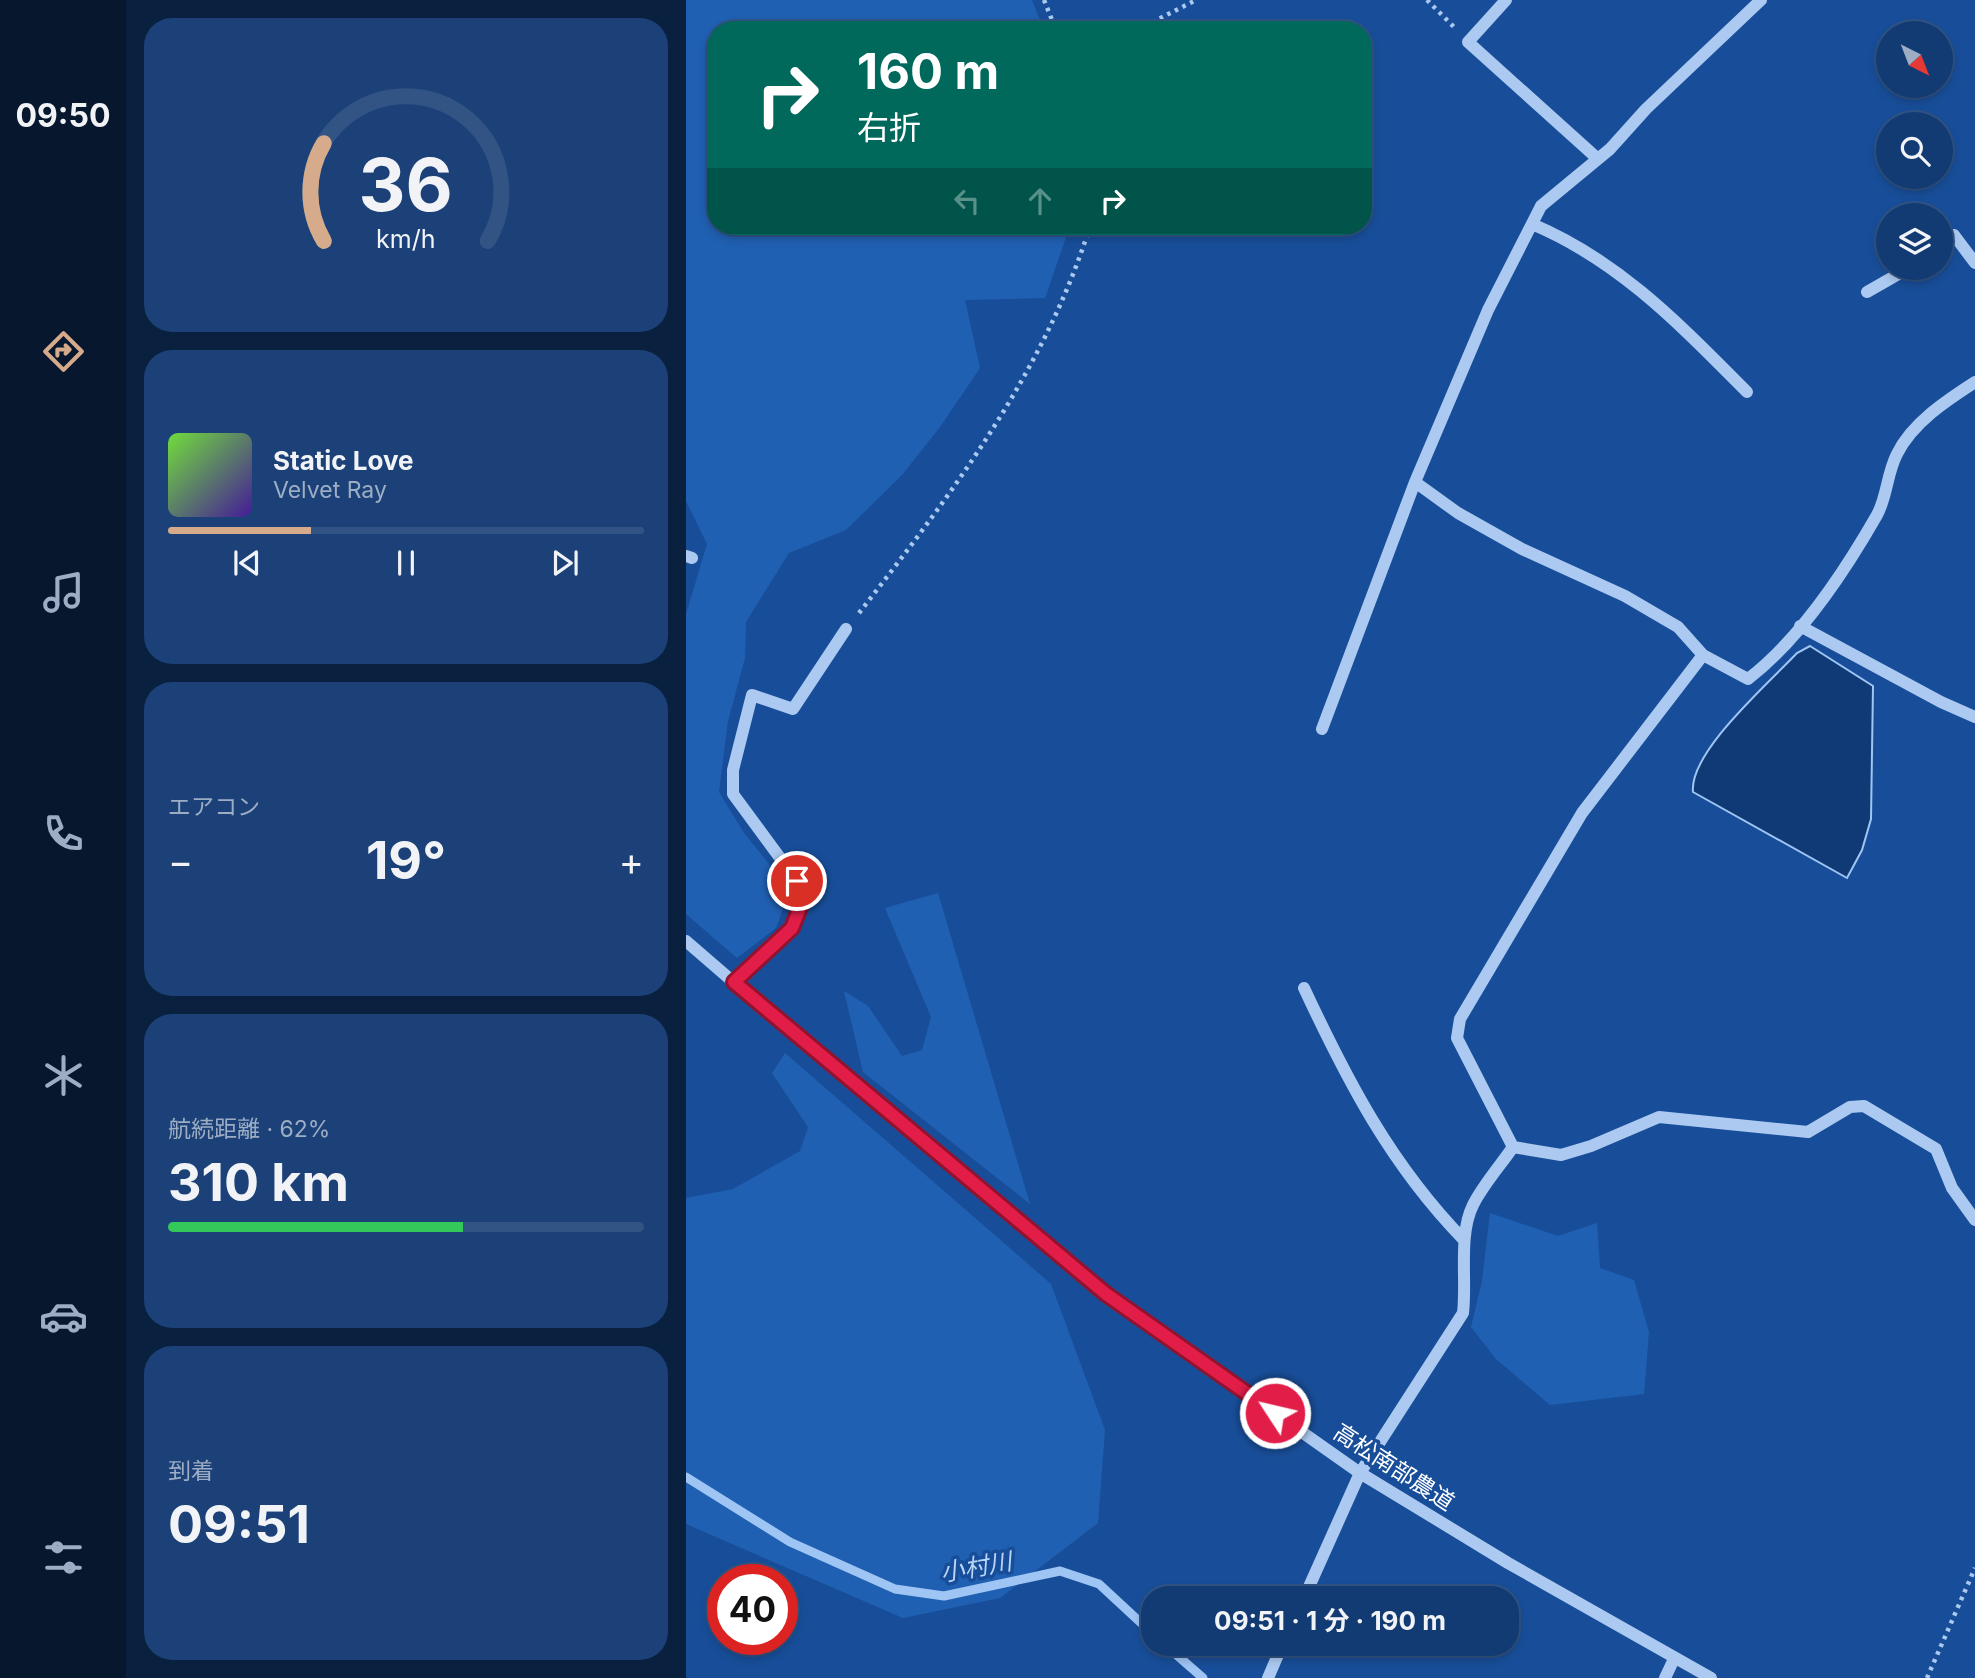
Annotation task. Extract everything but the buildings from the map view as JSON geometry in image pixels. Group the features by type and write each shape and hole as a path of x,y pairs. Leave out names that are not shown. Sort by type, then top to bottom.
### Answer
{"street":[{"path":"1506,0 1468,41 1598,159"},
{"path":"1322,729 1415,482 1488,310 1541,206 1598,159 1761,0"},
{"path":"1532,224 1572,241 1622,275 1674,319 1747,393"},
{"path":"1953,236 1975,263"},
{"path":"1867,292 1888,280"},
{"path":"1415,482 1458,513 1522,549 1625,596 1678,627 1703,655 1748,679 1771,661 1833,584 1879,513 1897,454 1904,443 1948,399 1975,382"},
{"path":"1800,626 1941,702 1975,717"},
{"path":"734,982 792,928 801,905 797,881 733,794 733,771 752,695 793,709 846,629"},
{"path":"1513,1147 1457,1038 1460,1019 1582,813 1703,655"},
{"name":"高松南部農道","path":"686,941 1106,1294 1360,1473 1674,1659 1711,1678"},
{"path":"1304,988 1373,1125 1425,1200 1464,1240"},
{"path":"1513,1147 1561,1155 1591,1146 1659,1117 1808,1132 1850,1107 1864,1106 1936,1149 1952,1188 1975,1220"},
{"path":"1309,1586 1360,1473 1463,1313 1466,1283 1464,1240 1472,1207 1513,1147"},
{"path":"1268,1678 1277,1656"},
{"path":"1665,1678 1674,1659"}],"path":[{"path":"1044,0 1052,21"},
{"path":"1155,21 1196,0"},
{"path":"1427,0 1468,41"},
{"path":"846,629 933,519 1040,352 1075,273 1087,235"},
{"path":"1927,1678 1975,1569"}],"shaded area":[{"path":"686,0 1032,0 1040,21 707,21 707,235 1067,235 1045,298 965,300 980,368 940,427 902,475 846,530 789,553 746,622 745,658 728,721 719,792 744,833 790,890 776,928 737,958 686,914 686,614 707,544 686,501"},
{"path":"1810,646 1873,686 1871,819 1862,850 1847,878 1693,792 1695,776 1717,738 1797,653"},
{"path":"938,893 1030,1204 863,1072 844,991 868,1006 902,1056 922,1050 931,1017 885,908"},
{"path":"785,1053 1051,1284 1105,1430 1098,1523 1000,1598 903,1618 798,1573 798,1564 778,1564 686,1524 686,1198 733,1189 800,1151 808,1127 772,1073"},
{"path":"1490,1213 1558,1236 1597,1223 1600,1268 1634,1280 1649,1332 1644,1394 1550,1405 1496,1359 1471,1327 1482,1281"}],"waterway":[{"name":"小村川","path":"686,1477 790,1542 895,1589 944,1596 1060,1571 1099,1584 1141,1623"},
{"name":"小村川","path":"1178,1656 1203,1678"}],"route":[{"path":"797,881 801,905 792,928 734,982 834,1069 1106,1294 1275,1413"}]}
